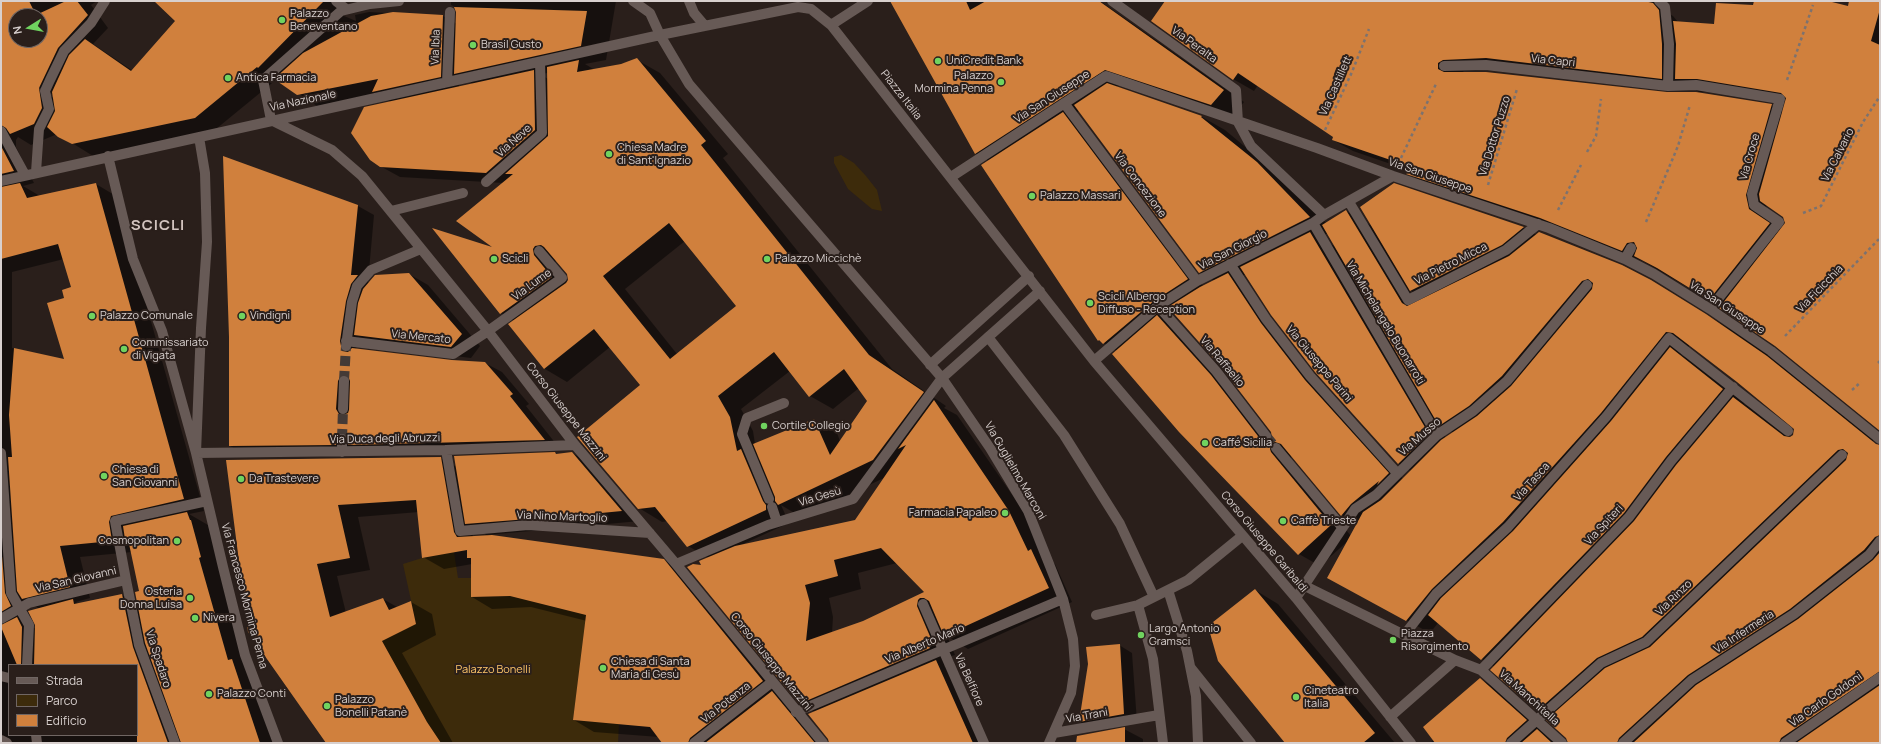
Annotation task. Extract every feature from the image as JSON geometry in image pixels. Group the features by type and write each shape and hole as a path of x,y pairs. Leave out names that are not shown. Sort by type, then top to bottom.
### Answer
{"street":[{"path":"36,172 39,129 49,109 45,91 64,51 91,23 105,1"},
{"path":"336,1 345,5 399,1"},
{"name":"Via Guglielmo Marconi","path":"633,1 650,14 660,35 689,84 942,378 990,448 1028,511 1063,599 1073,639 1075,666 1071,693 1049,743"},
{"path":"689,1 694,13 705,26"},
{"path":"831,25 868,1"},
{"name":"Via Peralta","path":"1112,1 1236,90 1238,122"},
{"path":"1660,1 1665,7 1670,44 1668,86"},
{"path":"271,120 263,80 341,11 345,5"},
{"name":"Piazza Italia","path":"611,47 660,35 812,5 831,25 1029,276 1094,361"},
{"name":"Via Ibla","path":"447,82 450,12"},
{"name":"Via Nazionale","path":"1,181 271,120 611,47"},
{"name":"Via Neve","path":"486,182 542,133 540,62"},
{"name":"Via Capri","path":"1444,66 1486,65 1668,86 1696,85 1780,99"},
{"name":"Via San Giuseppe","path":"951,177 1106,76 1317,148 1482,207 1538,224 1624,259 1654,274 1710,309 1771,351 1880,439"},
{"name":"Via Croce","path":"1710,309 1779,222 1754,205 1752,194 1773,118 1780,99"},
{"name":"Via Concezione","path":"1064,102 1197,281"},
{"name":"Corso Giuseppe Mazzini","path":"271,120 332,150 362,176 488,331 574,445 676,564 823,743"},
{"path":"1238,122 1251,146 1324,215"},
{"path":"1,130 25,175"},
{"name":"Via Francesco Mormina Penna","path":"196,453 201,328 207,242 204,173 199,137"},
{"name":"Via Francesco Mormina Penna","path":"108,156 133,259 162,330 196,453 245,655 278,743"},
{"name":"Via San Giorgio","path":"1094,361 1158,306 1197,281 1312,223 1393,176"},
{"path":"391,211 463,192"},
{"name":"Via Pietro Micca","path":"1349,202 1408,300 1506,250 1538,224"},
{"name":"Via Michelangelo Buonarroti","path":"1312,223 1437,435"},
{"path":"1624,259 1631,248"},
{"name":"Via Mercato","path":"421,249 371,270 357,286 352,302 346,344 452,354 488,331"},
{"name":"Via Lume","path":"488,331 562,278 539,251"},
{"name":"Via Giuseppe Parini","path":"1230,264 1266,319 1310,376 1397,473"},
{"path":"930,364 1029,276"},
{"name":"Via Musso","path":"1296,598 1355,509 1376,495 1437,435 1473,411 1507,381 1587,285"},
{"name":"Via Gesù","path":"676,564 777,522 853,500 942,378 1040,291"},
{"name":"Via Raffaello","path":"1158,306 1216,371 1266,436"},
{"path":"988,337 1064,435 1120,524 1154,597"},
{"name":"Via Tasca","path":"1405,634 1436,594 1508,527 1565,464 1606,417 1669,338 1733,387"},
{"name":"Corso Giuseppe Garibaldi","path":"1094,361 1296,598 1390,717 1407,742"},
{"path":"343,409 344,381"},
{"path":"1733,387 1788,430"},
{"name":"Via Spiteri","path":"1481,670 1629,517 1671,461 1733,387"},
{"path":"777,522 742,434 747,418 784,403"},
{"path":"342,439 342,452"},
{"name":"Via Duca degli Abruzzi","path":"196,453 446,450 574,445"},
{"path":"1276,448 1342,527"},
{"name":"Via Nino Martoglio","path":"446,450 460,531 528,526 650,533"},
{"path":"1,453 11,593 29,625 27,664"},
{"name":"Via Rinzo","path":"1511,743 1601,663 1646,642 1842,454"},
{"name":"Via San Giovanni","path":"1,619 29,603 126,580 115,521 207,501"},
{"path":"1096,614 1138,605 1188,580 1242,536"},
{"name":"Via Infermeria","path":"1623,743 1692,680 1794,614 1869,555 1880,541"},
{"name":"Via Spadaro","path":"126,580 139,645 175,743"},
{"path":"1305,586 1455,660 1481,670"},
{"path":"1168,590 1187,651 1196,696 1198,743"},
{"name":"Via Alberto Mario","path":"796,712 1063,599"},
{"name":"Via Belfiore","path":"923,604 984,743"},
{"path":"1138,605 1153,659 1163,743"},
{"path":"1390,717 1455,660"},
{"path":"1190,666 1251,743"},
{"name":"Via Manchitella","path":"1481,670 1562,743"},
{"name":"Via Carlo Goldoni","path":"1785,743 1880,677"},
{"name":"Via Potenza","path":"694,743 772,682"},
{"name":"Via Trani","path":"1054,734 1159,715"},
{"path":"1,740 7,743"}],"path":[{"path":"1780,99 1813,6"},
{"name":"Via Castillett","path":"1317,148 1352,72 1369,29"},
{"path":"1393,176 1444,66"},
{"name":"Via Dottor Puzzo","path":"1482,207 1523,69"},
{"path":"1587,152 1596,136 1604,78"},
{"path":"1646,222 1678,146 1696,85"},
{"name":"Via Calvario","path":"1803,213 1820,206 1863,122 1880,96"},
{"path":"1549,228 1581,166"},
{"name":"Via Ficicchia","path":"1771,351 1880,238"}],"green space":[{"path":"841,155 854,163 877,190 882,211 872,209 848,189 834,163 834,157"},
{"name":"Palazzo Bonelli","path":"454,552 458,578 471,578 471,597 510,596 586,615 573,720 619,724 618,743 441,743 427,722 382,641 416,623 403,564 422,558"}],"building":[{"path":"1,1 29,1 32,8 8,8 8,48 48,48 48,9 66,1 77,1 88,15 58,48 39,88 42,108 34,124 10,134 6,128 1,125"},
{"path":"154,1 324,1 258,68 257,67 195,118 72,144 58,137 47,127 55,111 52,92 69,55 85,39 131,71 175,21"},
{"name":"Palazzo Mormina Penna","path":"890,1 966,1 970,10 986,1 1099,1 1224,90 1211,105 1105,70 975,154"},
{"path":"1165,1 1644,1 1653,3 1659,10 1662,44 1662,79 1486,58 1443,60 1438,63 1438,69 1444,72 1486,72 1667,92 1696,92 1772,104 1746,195 1749,209 1770,223 1709,300 1657,268 1634,256 1637,248 1634,242 1627,243 1622,251 1540,218 1406,174 1414,168 1332,140 1333,137 1238,73 1233,80 1151,21"},
{"path":"1754,1 1828,1 1848,6 1849,1 1880,1 1880,9 1871,41 1880,45 1880,431 1775,346 1719,308 1785,223 1783,217 1760,201 1759,194 1786,98 1781,93 1697,79 1675,79 1676,44 1673,21 1714,24 1716,3 1753,5"},
{"path":"454,7 587,11 581,46 454,74 456,12"},
{"path":"393,12 443,15 441,77 372,92 378,79 297,95 274,79 303,53 371,16"},
{"path":"637,58 706,141 701,145 869,355 924,392 873,460 778,505 775,501 775,497 753,444 814,419 830,455 867,401 844,369 809,397 774,352 718,396 730,417 737,451 741,449 766,505 766,510 687,547 655,507 638,509 577,437 640,385 594,329 544,369 508,324 566,283 568,280 567,274 544,247 541,245 535,246 533,249 534,255 552,277 500,314 432,228 492,247 456,221 513,174 505,174 548,136 547,67 579,60 577,72 621,64","holes":["669,223 736,306 670,359 603,276"]},
{"path":"534,70 535,130 486,173 380,167 370,160 351,133 364,107"},
{"path":"1107,83 1202,116 1201,117 1257,162 1310,217 1199,273 1074,105"},
{"path":"1063,112 1188,279 1154,301 1103,344 1099,340 1098,341 981,165"},
{"path":"1,146 14,171 1,174"},
{"path":"223,156 358,205 351,275 358,275 351,284 346,301 340,341 342,351 348,352 352,348 452,360 485,362 513,394 510,396 545,440 348,445 348,436 342,433 336,436 336,445 229,446 229,337","holes":["341,375 348,376 350,381 349,410 348,413 343,415 339,414 336,409 338,381"]},
{"path":"20,183 27,198 96,183 184,499 111,516 109,522 112,541 60,546 70,587 22,599 17,591 8,457 12,457 9,415 14,348 64,359 47,303 64,298 62,290 71,287 58,244 1,259 1,187"},
{"path":"1394,183 1524,227 1502,245 1410,291 1360,207"},
{"path":"1346,210 1402,303 1407,306 1509,256 1539,232 1622,265 1651,280 1706,314 1767,356 1876,444 1880,445 1880,535 1875,537 1864,550 1790,609 1688,675 1619,738 1617,743 1568,743 1566,738 1546,720 1605,668 1650,647 1846,460 1848,453 1843,449 1838,450 1642,637 1597,658 1537,711 1490,670 1634,521 1676,465 1733,397 1784,436 1790,437 1793,435 1794,429 1737,382 1673,333 1666,332 1601,413 1503,522 1432,589 1406,621 1327,578 1363,512 1381,500 1441,440 1477,416 1511,386 1592,289 1593,283 1588,279 1582,281 1502,376 1469,406 1439,426 1322,225"},
{"path":"1310,232 1429,434 1398,464 1315,372 1271,315 1240,267"},
{"path":"409,273 462,334 451,347 354,335 358,303 363,289 375,275"},
{"path":"1228,273 1261,323 1305,380 1389,473 1377,485 1379,481 1351,504 1341,516 1281,444 1275,442 1272,443 1270,449 1271,452 1331,525 1298,555 1179,432 1112,354 1157,315 1211,375 1261,440 1264,442 1270,441 1272,438 1271,432 1221,367 1168,307 1200,287"},
{"path":"1670,347 1723,389 1666,457 1624,513 1481,660 1428,615 1441,598 1513,531 1611,421"},
{"path":"934,400 1009,511 1028,551 1031,549 1049,588 944,636 929,601 924,598 920,598 917,606 932,641 928,643 930,648 799,704 687,567 693,564 701,565 699,561 735,546 855,520 906,445 898,449","holes":["881,548 924,592 863,621 806,641 810,603 805,585 838,576 834,560"]},
{"path":"555,452 556,454 572,452 622,511 465,524 454,456"},
{"path":"441,457 454,532 457,537 492,535 664,559 763,681 690,738 688,743 662,743 650,727 573,720 586,615 510,596 471,597 471,558 467,558 467,550 422,558 416,500 338,505 350,558 317,564 330,617 383,598 389,610 411,601 416,624 382,641 427,722 441,743 326,743 248,632 226,460"},
{"path":"187,512 191,520 201,557 199,558 228,660 232,659 260,743 181,743 145,643 135,592 139,591 128,539 125,539 123,526"},
{"path":"1,544 5,593 11,606 1,612"},
{"path":"1880,552 1880,671 1781,738 1779,743 1633,743 1696,685 1798,619 1873,560"},
{"name":"Cineteatro Italia","path":"1255,589 1375,733 1363,743 1285,743 1218,661 1208,626"},
{"path":"122,594 133,647 168,743 137,743 138,664 34,664 35,625 28,611 73,599 74,604"},
{"path":"17,617 22,627 21,664 17,664 1,625"},
{"path":"1120,644 1124,714 1079,722 1088,664 1086,647"},
{"path":"936,660 973,743 829,743 828,739 808,714"},
{"path":"1480,678 1527,720 1507,738 1505,743 1435,743 1423,727"},
{"path":"1880,685 1880,743 1796,743"},
{"path":"772,691 815,743 705,743"},
{"path":"1125,727 1125,743 1076,743 1077,736"},
{"path":"1537,729 1552,743 1521,743"}],"tunnel":[{"path":"344,381 346,346"},
{"path":"342,439 343,409"},
{"path":"1266,436 1276,448"}],"place":[{"name":"Palazzo Beneventano","path":"282,20"},
{"name":"Brasil Gusto","path":"473,45"},
{"name":"UniCredit Bank","path":"938,61"},
{"name":"Antica Farmacia","path":"228,78"},
{"name":"Palazzo Mormina Penna","path":"1001,82"},
{"name":"Chiesa Madre di Sant'Ignazio","path":"609,154"},
{"name":"Palazzo Massari","path":"1032,196"},
{"name":"Scicli","path":"494,259"},
{"name":"Palazzo Miccichè","path":"767,259"},
{"name":"Scicli Albergo Diffuso - Reception","path":"1090,303"},
{"name":"Palazzo Comunale","path":"92,316"},
{"name":"Vindigni","path":"242,316"},
{"name":"Commissariato di Vigata","path":"124,349"},
{"name":"Cortile Collegio","path":"764,426"},
{"name":"Caffé Sicilia","path":"1205,443"},
{"name":"Chiesa di San Giovanni","path":"104,476"},
{"name":"Da Trastevere","path":"241,479"},
{"name":"Farmacia Papaleo","path":"1005,513"},
{"name":"Caffè Trieste","path":"1283,521"},
{"name":"Cosmopolitan","path":"177,541"},
{"name":"Osteria Donna Luisa","path":"190,598"},
{"name":"Nivera","path":"195,618"},
{"name":"Largo Antonio Gramsci","path":"1141,635"},
{"name":"Piazza Risorgimento","path":"1393,640"},
{"name":"Chiesa di Santa Maria di Gesù","path":"603,668"},
{"name":"Palazzo Conti","path":"209,694"},
{"name":"Cineteatro Italia","path":"1296,697"},
{"name":"Palazzo Bonelli Patanè","path":"327,706"}],"district":[{"name":"SCICLI","path":"158,226"}]}
